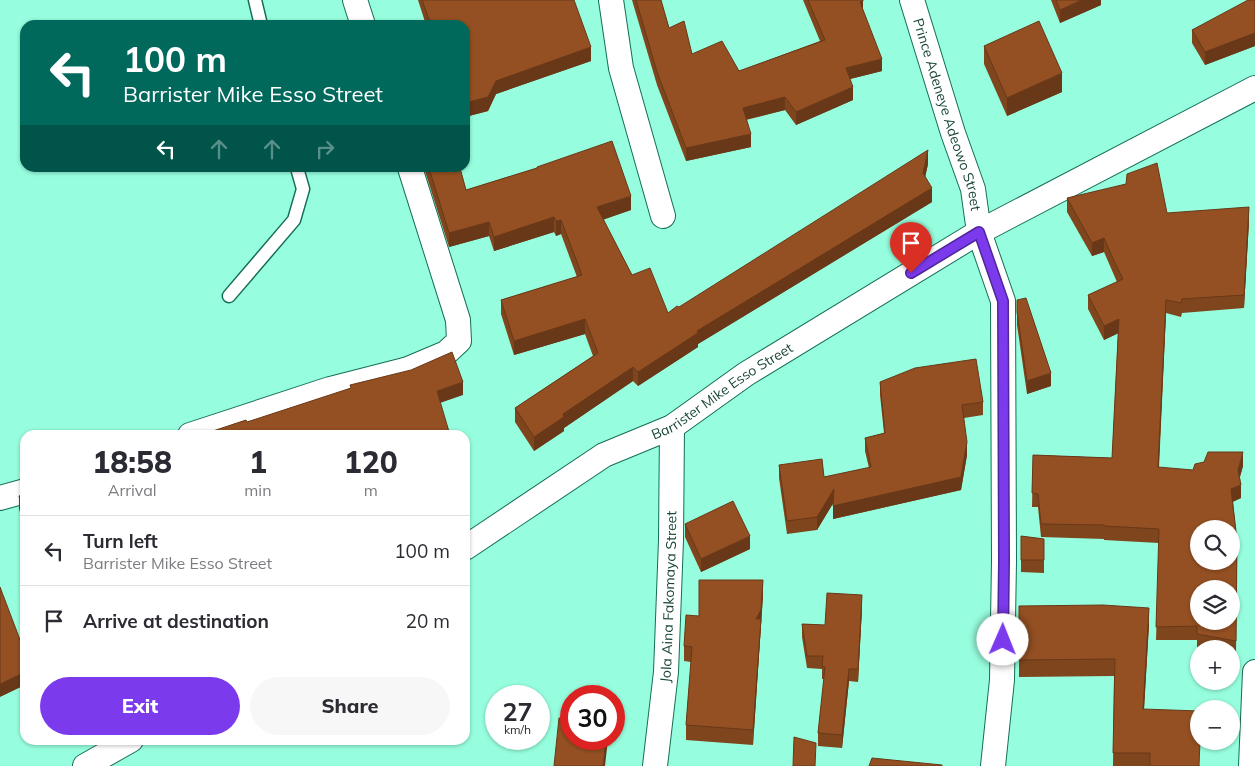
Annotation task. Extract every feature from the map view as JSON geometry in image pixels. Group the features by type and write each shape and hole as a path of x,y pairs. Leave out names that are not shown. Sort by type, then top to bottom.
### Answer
{"street":[{"path":"355,0 361,20"},
{"path":"611,0 621,68 663,216"},
{"name":"Prince Adeneye Adeowo Street","path":"912,0 953,133 973,189 979,232 1003,301 1004,561 1002,670 993,766"},
{"name":"Barrister Mike Esso Street","path":"470,545 604,455 672,427 746,374 979,232 1255,88"},
{"path":"205,430 330,389 408,369 446,353 459,341 458,320 411,172"},
{"name":"Jola Aina Fakomaya Street","path":"655,766 666,672 672,540 672,427"},
{"path":"0,498 20,492"},
{"path":"1251,766 1255,672"},
{"path":"85,766 122,745"}],"lane":[{"path":"255,0 260,20"},
{"path":"229,296 294,220 303,189 298,172"}],"building":[{"path":"422,0 574,0 591,47 496,81 488,97 470,102 470,20 429,20"},
{"path":"636,0 661,0 669,28 684,21 692,54 722,41 739,71 825,40 808,0 863,0 860,2 882,59 846,68 853,87 796,112 785,97 743,108 751,134 686,148 657,72"},
{"path":"1056,0 1082,0 1060,10"},
{"path":"1248,0 1255,0 1255,33 1205,52 1192,30"},
{"path":"1039,21 1062,73 1007,98 984,46"},
{"path":"612,141 631,196 597,207 632,275 650,268 668,313 928,150 923,173 932,188 697,331 698,333 638,372 633,367 563,414 564,417 534,437 515,408 598,353 585,319 514,341 501,300 582,275 561,220 556,221 554,217 494,237 489,222 449,233 430,172 461,172 466,190"},
{"path":"1157,163 1167,213 1249,207 1244,295 1182,299 1181,303 1166,300 1158,467 1193,470 1195,464 1204,462 1208,452 1243,452 1238,470 1241,485 1231,489 1235,520 1190,520 1190,570 1237,570 1237,580 1190,580 1190,626 1156,627 1159,529 1104,525 1041,524 1038,494 1032,493 1033,455 1112,458 1119,319 1104,326 1088,295 1123,279 1104,238 1092,243 1067,198 1126,184 1127,174"},
{"path":"1026,298 1051,373 1027,381 1017,312 1017,300"},
{"path":"452,352 463,382 437,391 449,430 216,430 246,420 247,422 351,388 350,385 411,370"},
{"path":"976,359 983,402 962,405 967,442 961,477 833,506 834,489 817,517 787,521 779,465 822,459 824,477 871,467 865,438 885,433 880,382 915,368"},
{"path":"733,501 750,536 701,559 685,524"},
{"path":"1021,536 1044,539 1044,560 1021,560"},
{"path":"699,580 763,580 761,610 756,619 761,619 753,730 686,725 692,647 684,646 686,615 699,616"},
{"path":"0,587 20,640 20,674 0,684"},
{"path":"827,593 862,595 858,669 849,669 842,735 818,733 825,667 822,666 823,656 807,656 802,624 825,625"},
{"path":"1103,605 1149,608 1143,709 1190,711 1190,750 1200,750 1199,766 1150,766 1150,753 1113,753 1115,659 1019,660 1019,606"},
{"path":"1197,630 1236,630 1236,640 1230,640 1197,634"},
{"path":"559,718 560,750 605,750 603,766 554,766"},
{"path":"794,737 816,743 815,766 793,766"},
{"path":"872,758 942,765 942,766 869,766"}],"route":[{"path":"911,273 979,232 1003,301 1003,640"}]}
